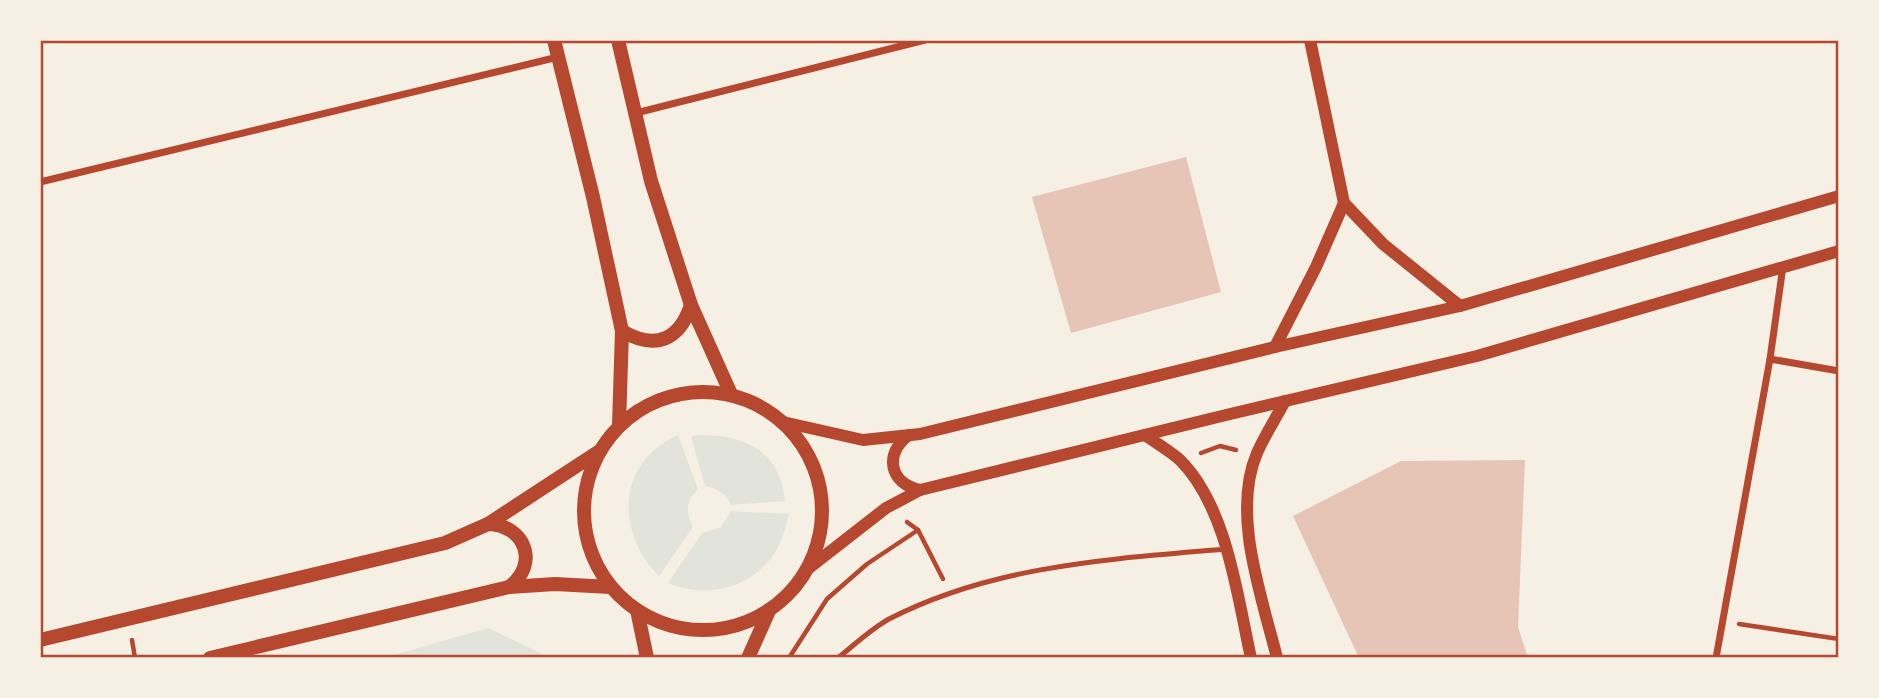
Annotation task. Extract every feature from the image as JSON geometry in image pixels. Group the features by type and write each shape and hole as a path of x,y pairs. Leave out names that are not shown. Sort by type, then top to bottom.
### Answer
{"main road":[{"path":"554,40 593,197 622,331 620,425"},
{"path":"618,40 652,181 691,304 730,394"},
{"path":"622,331 638,340 656,341 673,335 685,322 691,304"},
{"path":"40,640 445,543 488,524 598,452 620,425 652,402 691,392 730,394 759,405 783,422 804,447 817,475 822,507 820,538 809,568 791,592 769,611 737,625 703,630 668,625 637,610 611,587 593,556 584,521 586,485 598,452"},
{"path":"488,524 508,528 522,542 526,562 517,581 509,587"},
{"path":"210,658 509,587 555,584 611,587"},
{"path":"637,610 647,658"},
{"path":"748,658 769,611"}],"street":[{"path":"636,113 925,40"},
{"path":"1310,40 1344,203 1383,244 1460,306"},
{"path":"40,182 558,57"},
{"path":"783,422 863,440 909,435 1275,347 1460,306 1797,206 1839,196"},
{"path":"1275,347 1316,267 1344,203"},
{"path":"809,568 886,508 920,490 1477,356 1783,265 1839,251"},
{"path":"1716,658 1770,359 1783,265"},
{"path":"1770,359 1839,371"},
{"path":"1277,658 1249,541 1248,488 1256,454 1285,401"},
{"path":"909,435 900,441 892,461 900,482 909,488 920,490"},
{"path":"1145,435 1180,461 1212,505 1226,549 1251,658"}],"lane":[{"path":"838,658 886,621 950,592 1041,568 1226,549"}],"path":[{"path":"1180,461 1220,446 1256,454"},
{"path":"886,508 918,530 950,592"},
{"path":"789,658 827,599 867,564 918,530"},
{"path":"1723,621 1839,639"}],"shaded area":[{"path":"678,435 698,489 688,507 693,527 659,576 635,539 629,499 643,462 658,447"},
{"path":"696,435 729,438 756,448 776,469 785,501 731,505 721,492 705,486 691,437"},
{"path":"731,511 789,514 779,545 764,566 753,576 726,588 697,590 668,583 702,533 721,527"},
{"path":"488,628 551,658 383,658"}],"building":[{"path":"1186,157 1221,292 1071,333 1032,197"},
{"path":"1525,460 1518,627 1528,658 1359,658 1293,516 1401,461"}]}
